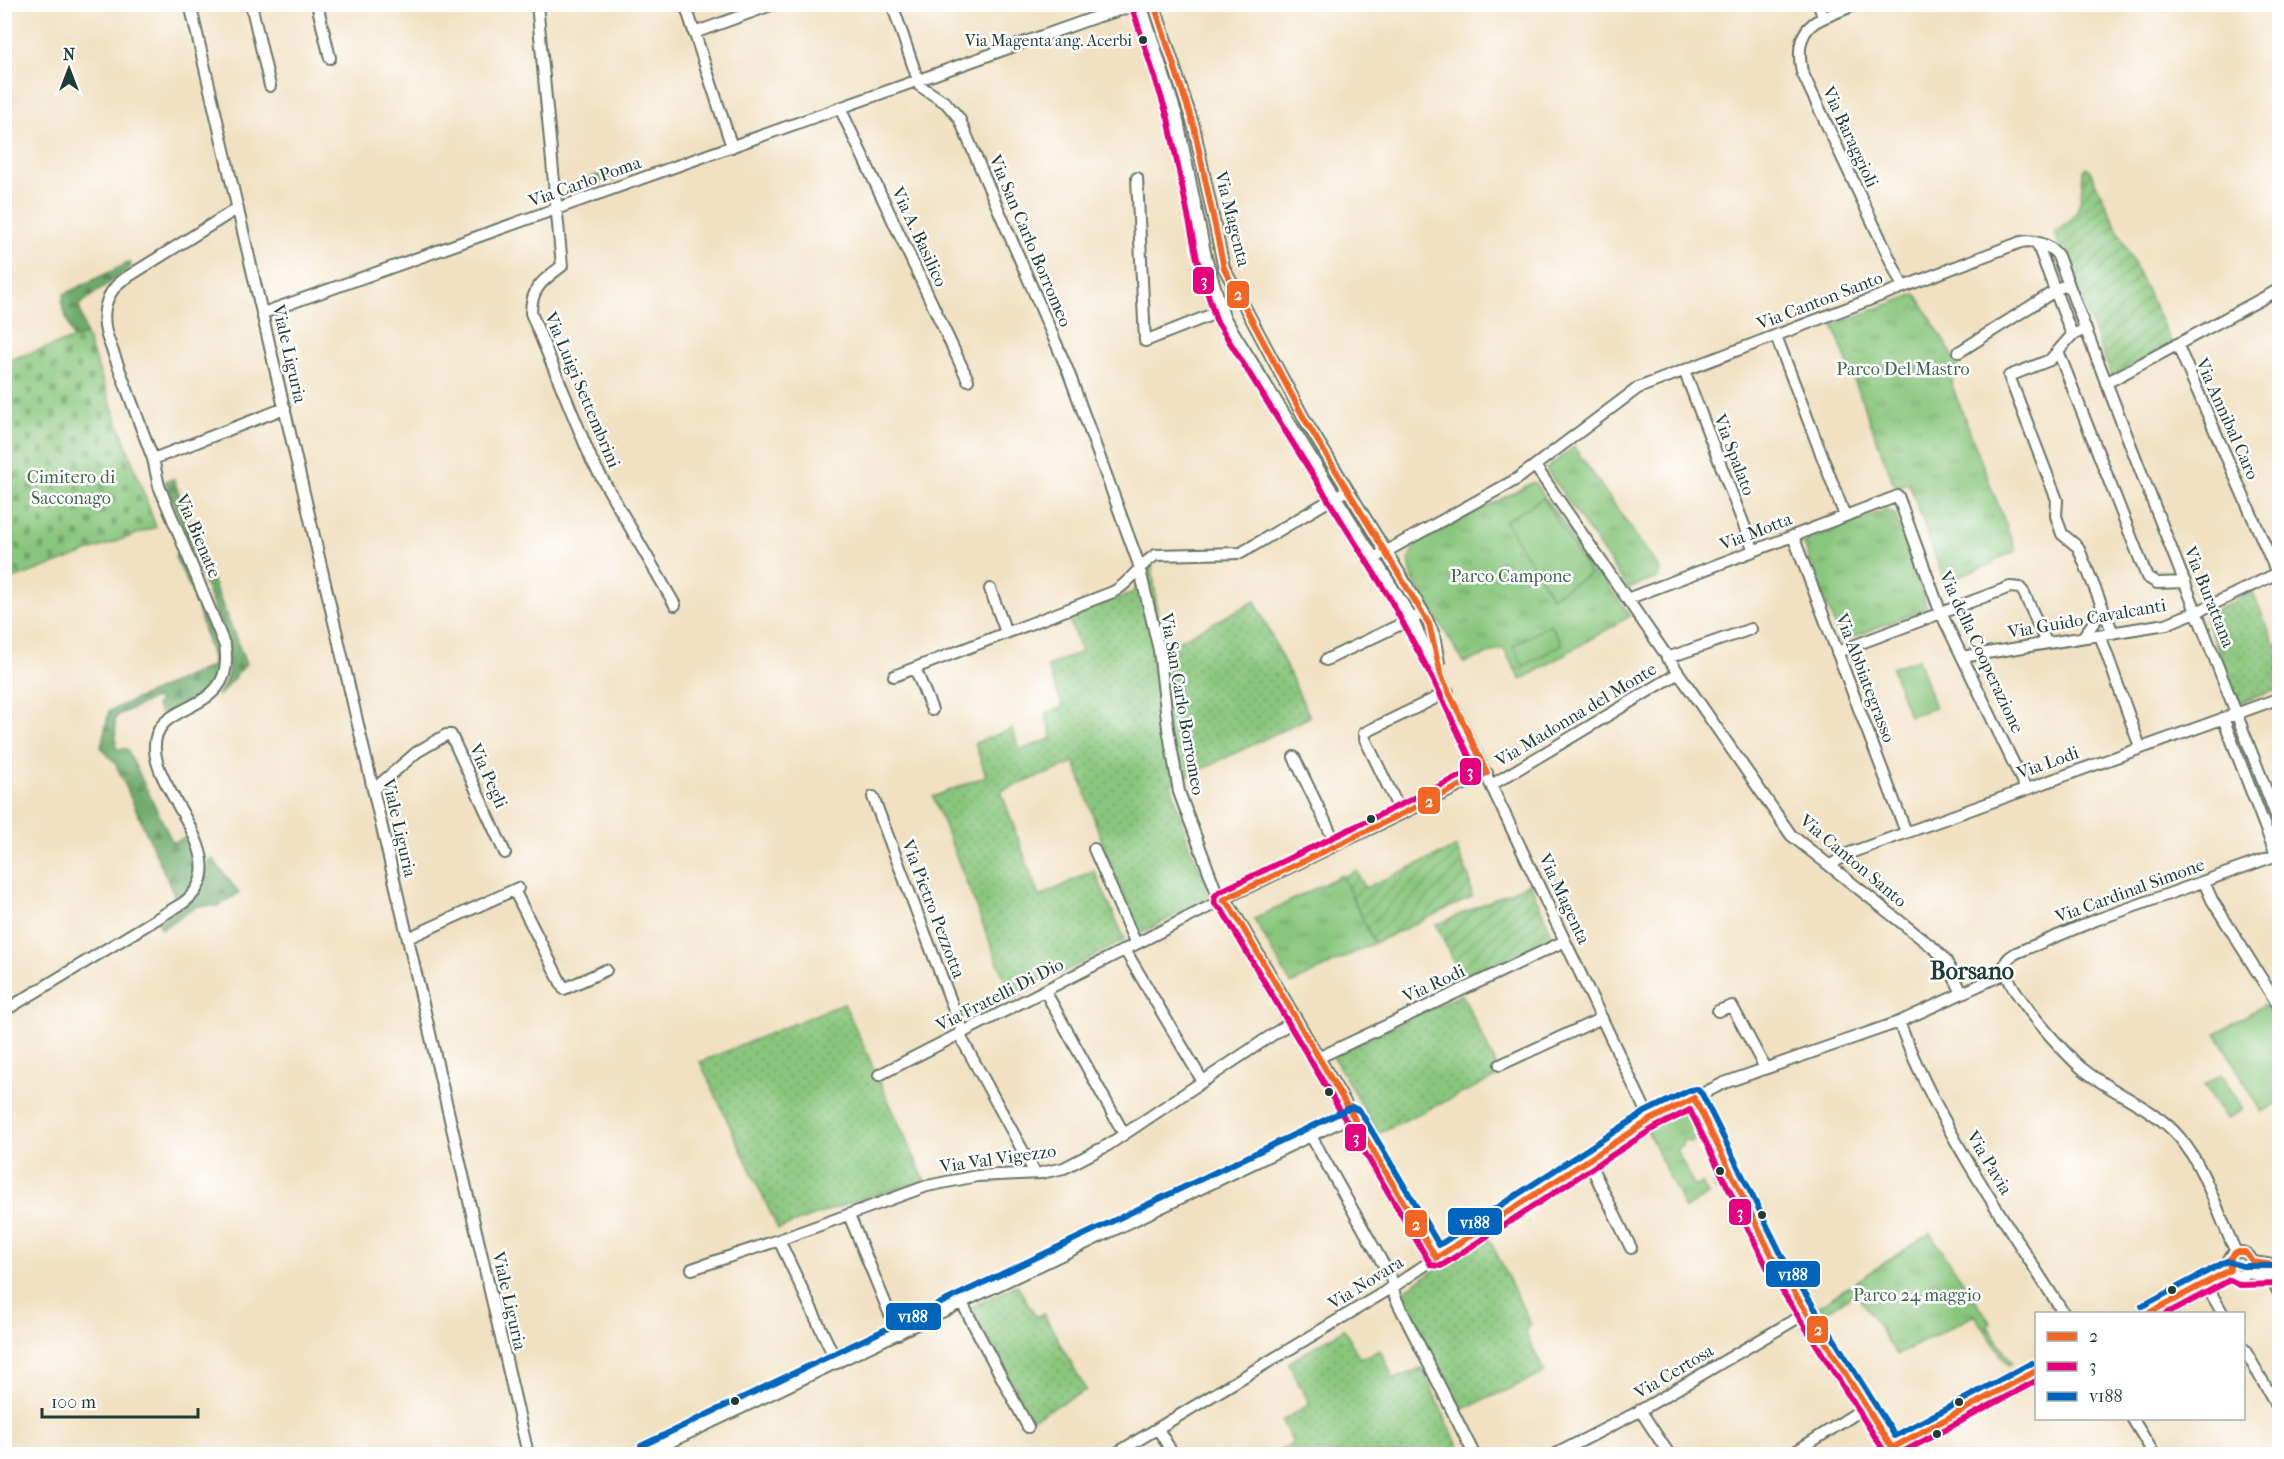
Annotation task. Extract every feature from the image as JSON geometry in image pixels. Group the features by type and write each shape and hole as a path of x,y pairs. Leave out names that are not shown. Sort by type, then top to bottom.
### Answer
{"street":[{"path":"190,4 238,208"},
{"path":"251,4 270,86"},
{"path":"317,4 330,58"},
{"name":"Via Luigi Settembrini","path":"537,4 559,209 562,266 536,286 532,294 531,313 592,461 675,605"},
{"path":"685,4 732,147"},
{"path":"694,33 774,4"},
{"name":"Via San Carlo Borromeo","path":"892,4 921,88 952,109 963,126 1068,371 1138,562 1138,571 1159,650 1168,728 1179,792 1217,894 1229,904 1436,1258"},
{"path":"1096,17 1114,4"},
{"path":"1096,17 1141,4"},
{"name":"Via Magenta","path":"1141,4 1177,116 1206,256 1221,311 1237,342 1337,496 1424,613 1434,635 1441,675"},
{"name":"Via Magenta","path":"1154,4 1160,30 1191,118 1219,254 1243,305 1381,554 1493,784 1650,1120"},
{"path":"1819,4 1823,18 1857,4"},
{"name":"Via Carlo Poma","path":"263,314 1096,17"},
{"name":"Via Baraggioli","path":"1823,18 1811,24 1802,37 1799,53 1802,72 1903,287"},
{"name":"Via A. Basilico","path":"840,108 968,380"},
{"path":"1137,178 1145,341 1221,311"},
{"name":"Viale Liguria","path":"238,208 528,1455"},
{"name":"Via Bienate","path":"4,1011 183,903 193,894 201,881 202,862 199,846 157,762 155,742 160,730 168,720 208,696 219,686 226,672 226,653 218,626 159,486 153,459 105,330 104,316 106,302 114,287 125,278 238,208"},
{"name":"Via Canton Santo","path":"1381,554 1513,482 1632,391 2021,242 2037,243"},
{"path":"2037,243 2056,254 2084,330 2072,335 2048,362 2009,376 2057,500 2056,516 2062,534 2078,547 2113,633"},
{"path":"2037,243 2072,335"},
{"path":"1206,256 1219,254"},
{"path":"1959,352 2056,292 2062,286 2069,286"},
{"path":"2106,383 2280,289"},
{"name":"Via Burattana","path":"2084,330 2198,612 2280,825"},
{"path":"1776,336 1845,516"},
{"name":"Via Annibal Caro","path":"2177,344 2278,572"},
{"path":"2058,351 2147,577 2157,583 2185,582"},
{"name":"Via Spalato","path":"1684,370 1754,551"},
{"path":"153,459 285,408"},
{"name":"Via Canton Santo","path":"1535,466 1628,599 1677,674 1791,835 1939,952 1962,993"},
{"path":"894,676 1113,592 1129,581 1150,558 1162,554 1241,553 1347,489"},
{"name":"Via Motta","path":"1628,599 1897,496"},
{"name":"Via della Cooperazione","path":"1897,496 1900,498 1940,611 2026,789"},
{"name":"Via Abbiategrasso","path":"1793,536 1906,832"},
{"name":"Via Guido Cavalcanti","path":"1962,657 2161,625 2198,612 2278,572"},
{"path":"1837,652 2004,588 2017,588 2024,593 2046,642"},
{"path":"990,589 1006,632"},
{"path":"2083,637 2103,610"},
{"path":"1326,660 1424,613"},
{"path":"1667,658 1751,629"},
{"path":"2100,635 2140,747"},
{"path":"915,668 932,710"},
{"name":"Via Madonna del Monte","path":"1493,784 1677,674"},
{"path":"1401,813 1365,736 1448,692"},
{"name":"Via Lodi","path":"1831,865 1847,854 1906,832 2280,698"},
{"path":"2223,718 2278,854"},
{"name":"Via Pegli","path":"373,790 417,752 446,735 451,735 505,853"},
{"path":"1294,758 1336,844"},
{"name":"Via Fratelli Di Dio","path":"879,1075 1223,900 1487,773"},
{"name":"Via Pietro Pezzotta","path":"873,797 961,1034 1035,1173"},
{"path":"1094,849 1136,944"},
{"name":"Via Cardinal Simone","path":"2006,972 2007,960 2016,952 2096,920 2278,854"},
{"path":"2204,882 2212,900 2280,1008"},
{"path":"408,938 516,889 564,989 606,970"},
{"name":"Via Rodi","path":"1318,1058 1565,940"},
{"path":"1125,950 1202,1080"},
{"path":"2035,1372 1894,1451 1774,1262 1694,1098 1729,1081 1899,1022 2006,972 2038,1021 2079,1066 2110,1090 2158,1116 2179,1136 2194,1159 2236,1252"},
{"path":"1045,991 1124,1134"},
{"path":"1718,1011 1732,1006 1766,1068"},
{"path":"1500,1065 1602,1018"},
{"name":"Via Val Vigezzo","path":"692,1269 949,1181 983,1176 1035,1173 1073,1164 1124,1134 1296,1019"},
{"name":"Via Pavia","path":"1899,1022 1924,1084 1955,1140 2063,1312"},
{"name":"Via Novara","path":"1115,1455 1393,1287 1650,1120 1694,1098"},
{"path":"645,1455 1352,1116"},
{"path":"1311,1136 1391,1278 1395,1297 1474,1455"},
{"path":"1588,1160 1631,1248"},
{"path":"849,1215 898,1334"},
{"path":"779,1240 837,1363"},
{"path":"2236,1252 2248,1254 2253,1262 2280,1266"},
{"path":"2230,1270 2229,1260 2236,1252"},
{"path":"2249,1273 2253,1262"},
{"path":"2230,1270 2241,1276 2249,1273 2275,1275 2280,1295"},
{"path":"2150,1312 2230,1270"},
{"path":"2205,1283 2222,1312"},
{"path":"962,1303 1028,1427"},
{"name":"Via Certosa","path":"1556,1455 1640,1410 1806,1313"},
{"path":"2245,1351 2280,1411"},
{"path":"1792,1455 1866,1407"},
{"path":"1640,1410 1669,1455"},
{"path":"2133,1420 2154,1455"},
{"path":"1158,1429 1173,1455"}],"green space":[{"path":"2086,167 2090,171 2172,344 2112,376 2054,232 2070,220 2079,207 2083,171"},
{"path":"608,171 612,181 570,185"},
{"path":"130,262 131,267 79,305 86,335 73,339 62,304 64,294"},
{"name":"Parco Del Mastro","path":"1916,294 1958,364 1951,383 2016,551 1992,561 1993,564 1944,581 1909,483 1895,487 1833,325"},
{"name":"Cimitero di Sacconago","path":"86,335 156,527 5,582 5,361"},
{"path":"1574,447 1660,570 1658,578 1628,588 1546,469"},
{"path":"174,479 246,664 219,696 217,694 225,682 228,670 227,642 165,481"},
{"name":"Parco Campone","path":"1534,482 1630,616 1521,680 1503,648 1464,663 1412,577 1409,559 1417,543"},
{"path":"1543,498 1590,574 1552,597 1505,521"},
{"path":"1885,510 1895,514 1927,608 1841,642 1803,542"},
{"path":"182,551 219,645 223,668 212,688 167,714 161,714 156,706 159,700 155,698 115,718 116,749 127,749 173,843 188,836 193,846 197,864 195,879 177,901 115,763 101,747 109,711 214,665 195,598 175,557"},
{"path":"1152,563 1161,650 1255,601 1310,717 1171,784 1189,846 1213,895 1140,934 1108,859 1075,763 1001,791 1039,897 1094,870 1125,940 1012,999 933,797 986,776 975,743 1012,729 1020,750 1053,738 1045,713 1063,707 1047,666 1081,652 1068,616 1130,594"},
{"path":"2253,592 2275,646 2279,644 2279,689 2240,703 2205,618 2208,614"},
{"path":"1550,624 1562,644 1524,666 1513,646"},
{"path":"1918,659 1935,708 1909,716 1892,668"},
{"path":"1456,847 1469,877 1472,897 1374,943 1343,877 1357,871 1365,888"},
{"path":"212,858 239,893 218,906 197,906 162,929 158,922 185,905 198,891 206,873 208,861"},
{"path":"1342,875 1374,943 1291,984 1254,919"},
{"path":"1530,883 1554,940 1464,982 1436,925"},
{"path":"1462,994 1501,1075 1378,1133 1332,1055"},
{"path":"844,1003 925,1181 857,1200 778,1229 700,1062"},
{"path":"2266,1004 2279,1028 2280,1102 2262,1112 2216,1033"},
{"path":"2221,1074 2243,1109 2226,1119 2204,1085"},
{"path":"1678,1112 1698,1119 1728,1181 1724,1188 1716,1190 1713,1184 1720,1179 1700,1138 1690,1142 1683,1140 1682,1146 1676,1149 1695,1187 1702,1183 1708,1195 1685,1209 1647,1130"},
{"name":"Parco 24 maggio","path":"1930,1233 1991,1323 1987,1325 2012,1363 2008,1365 1975,1315 1897,1355 1856,1293 1824,1313 1819,1306"},
{"path":"1487,1234 1531,1325 1526,1329 1526,1334 1545,1373 1459,1411 1399,1294"},
{"path":"1017,1285 1036,1317 1043,1313 1086,1390 1032,1419 971,1307"},
{"path":"1344,1329 1360,1359 1380,1350 1394,1379 1422,1368 1462,1454 1275,1454 1293,1443 1282,1421 1310,1404 1288,1363"}],"transit line":[{"name":"2","path":"1154,4 1194,127 1224,268 1305,420 1429,624 1441,675 1487,773 1223,900 1229,904 1436,1258 1650,1120 1694,1098 1775,1262 1892,1448 2035,1372"},
{"name":"3","path":"1132,7 1168,118 1197,259 1216,320 1389,597 1433,679 1475,769 1219,892 1214,897 1215,904 1222,910 1431,1265 1441,1266 1654,1128 1690,1110 1767,1267 1886,1454"},
{"name":"v188","path":"641,1446 1352,1107 1360,1111 1439,1245 1645,1112 1690,1090 1697,1089 1702,1094 1783,1258 1895,1436 2032,1363"},
{"name":"2","path":"2151,1312 2230,1270 2229,1260 2236,1252 2245,1252 2253,1262 2280,1266"},
{"name":"v188","path":"2142,1306 2227,1261 2242,1266 2279,1266"},
{"name":"3","path":"2170,1312 2230,1280 2240,1285 2280,1284"},
{"name":"3","path":"1899,1454 2035,1382"}],"place":[{"name":"Via Magenta ang. Acerbi","path":"1143,40"}],"district":[{"name":"Borsano","path":"1972,971"}]}
